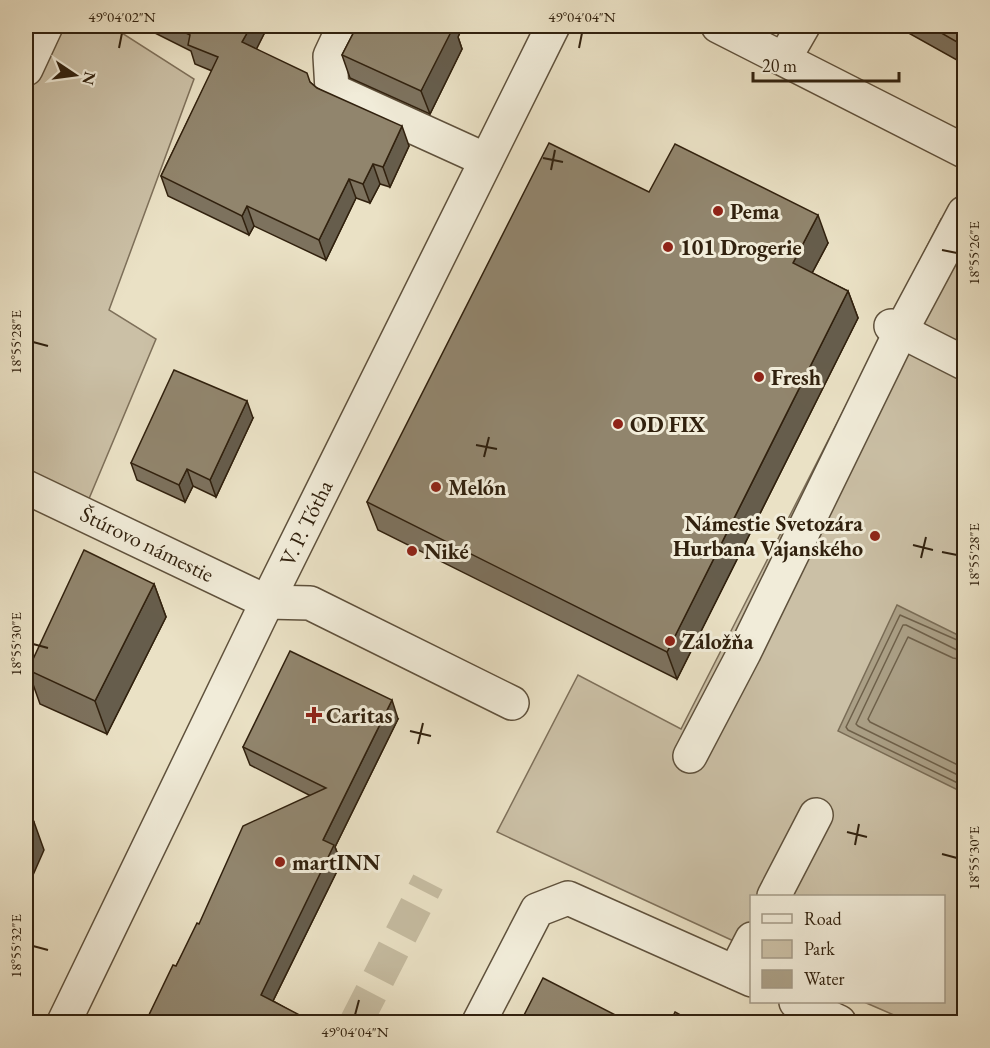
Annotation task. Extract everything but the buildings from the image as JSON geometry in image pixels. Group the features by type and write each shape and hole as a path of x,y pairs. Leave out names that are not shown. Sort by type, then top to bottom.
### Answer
{"street":[{"path":"26,69 46,26"},
{"path":"344,26 330,56 333,90 486,160"},
{"name":"V. P. Tótha","path":"64,1023 267,602 552,26"},
{"path":"718,26 964,151"},
{"path":"784,59 803,26"},
{"path":"690,756 744,653 896,328 964,213"},
{"path":"896,328 964,363"},
{"name":"Štúrovo námestie","path":"26,487 267,602"},
{"path":"267,602 310,603 512,703"},
{"path":"775,895 816,815"},
{"path":"479,1023 537,910 568,898 743,976 750,947"},
{"path":"798,1003 839,1023"}],"green space":[{"path":"54,26 111,26 194,79 109,310 156,339 83,513 26,487 26,80"},
{"name":"Námestie Svetozára Hurbana Vajanského","path":"941,219 964,232 964,1022 910,1022 866,1003 945,1003 945,895 750,895 750,949 497,832 578,675 681,729"}],"water":[{"path":"897,605 964,638 964,793 838,731"}],"tunnel":[{"path":"356,1022 428,882"}],"place":[{"name":"Pema","path":"718,211"},
{"name":"101 Drogerie","path":"668,247"},
{"name":"Fresh","path":"759,377"},
{"name":"OD FIX","path":"618,424"},
{"name":"Melón","path":"436,487"},
{"name":"Námestie Svetozára Hurbana Vajanského","path":"875,536"},
{"name":"Niké","path":"412,551"},
{"name":"Záložňa","path":"670,641"},
{"name":"Caritas","path":"314,715"},
{"name":"martINN","path":"280,862"}]}
